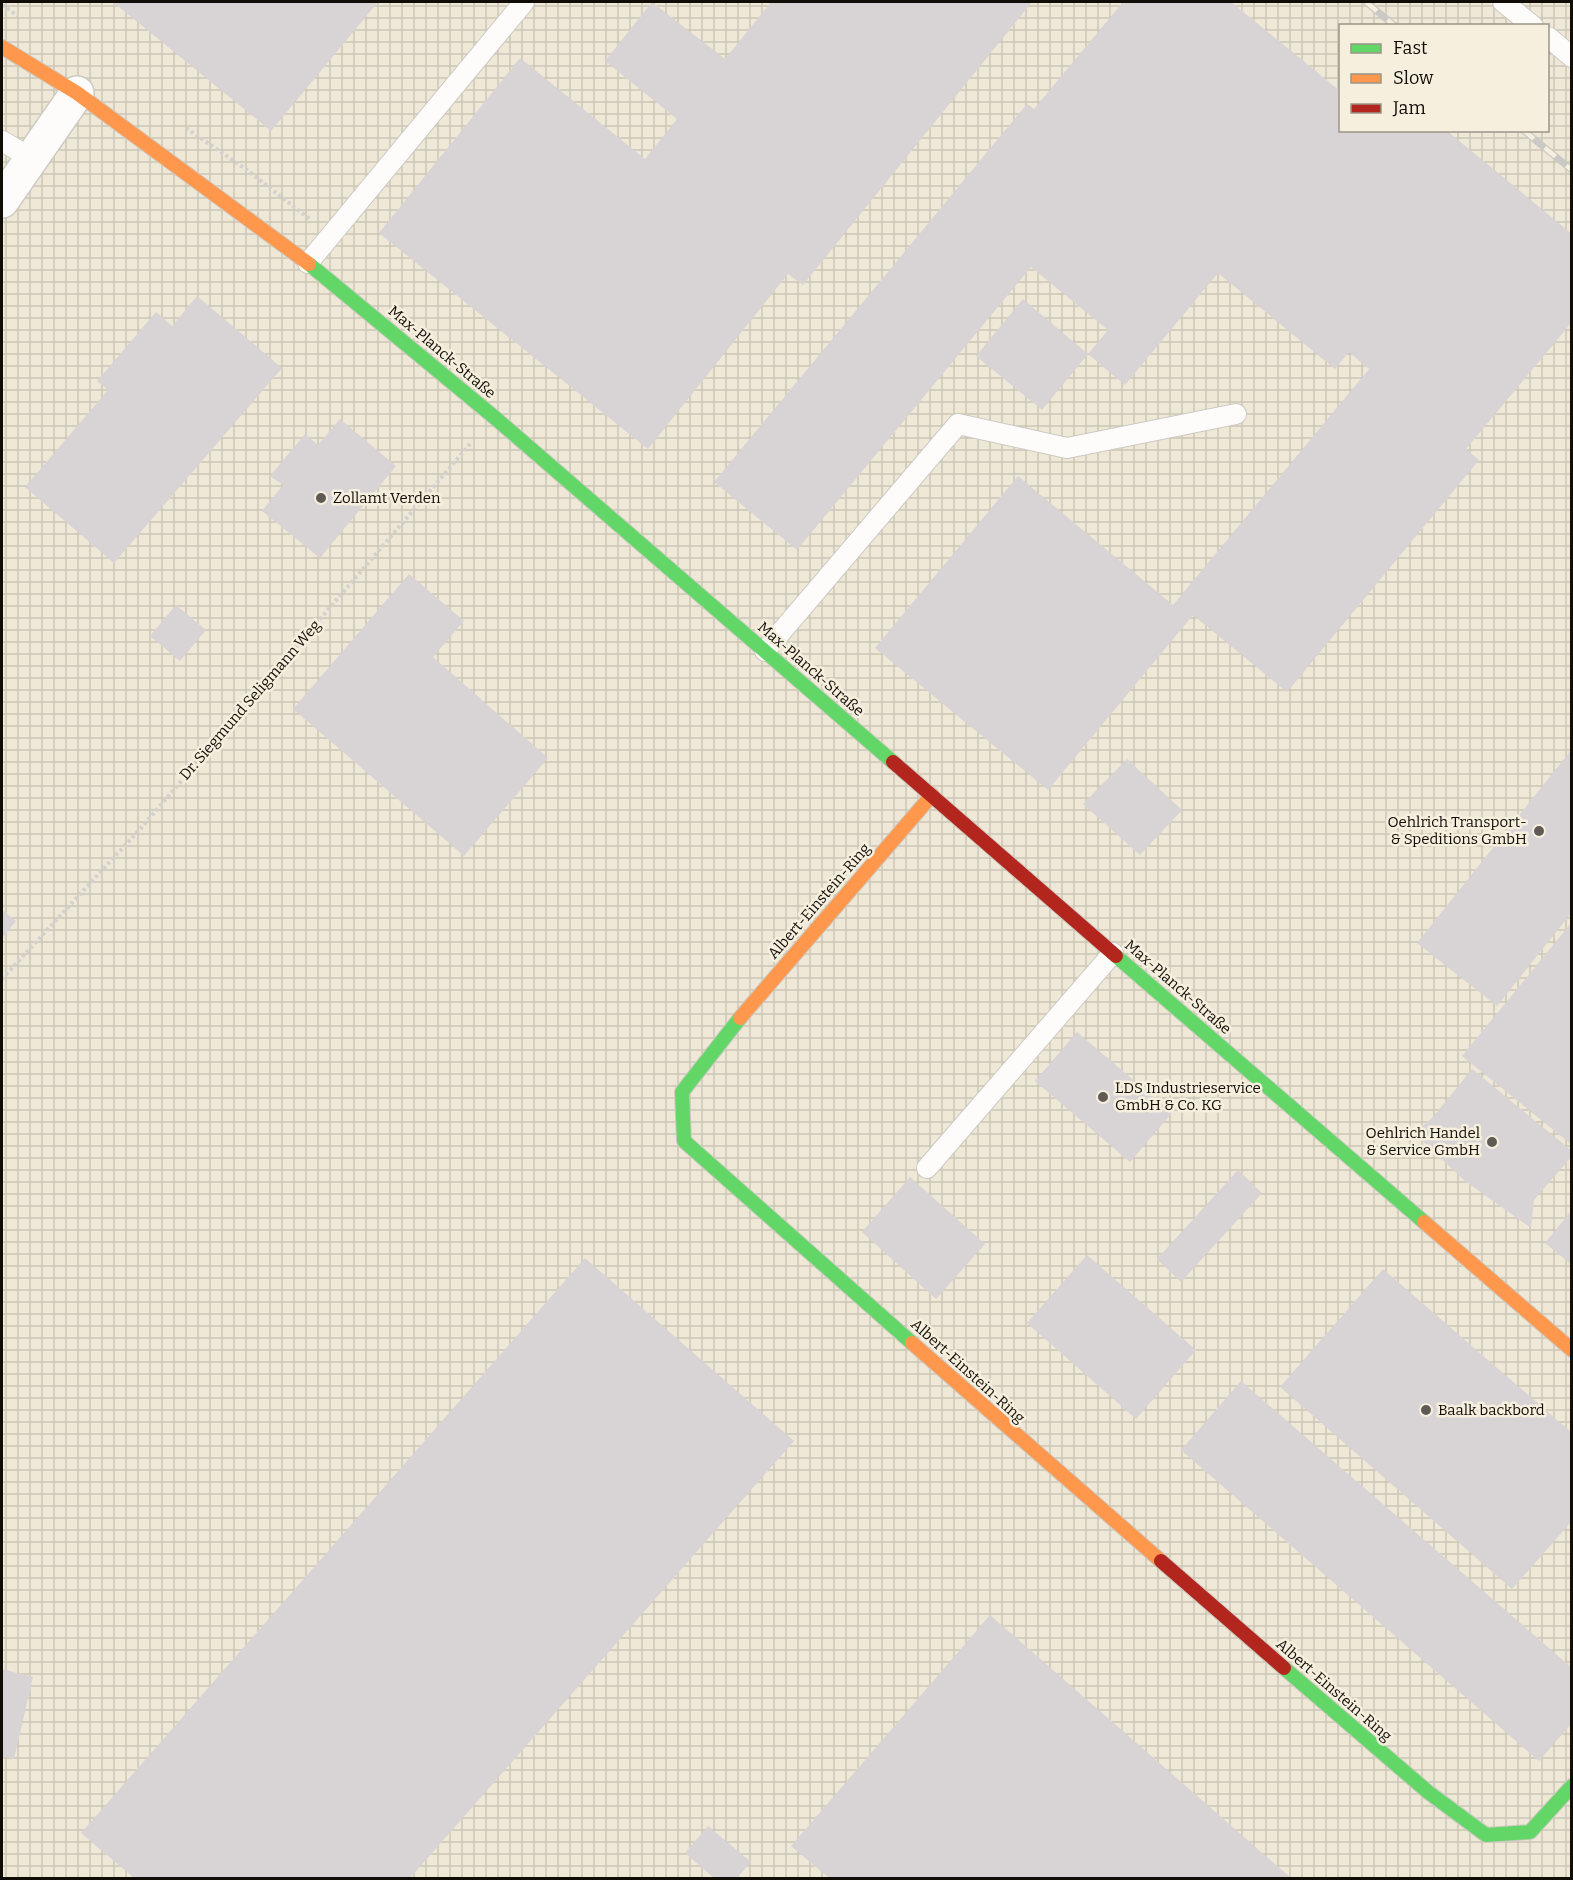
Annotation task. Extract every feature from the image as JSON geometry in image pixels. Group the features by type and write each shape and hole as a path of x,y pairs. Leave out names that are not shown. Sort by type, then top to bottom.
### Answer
{"street":[{"name":"Max-Planck-Straße","path":"2,47 77,93 308,263 494,417 1572,1350"},
{"path":"2,201 77,93"},
{"name":"Albert-Einstein-Ring","path":"932,795 738,1021 682,1092 684,1141 1056,1471 1428,1792 1467,1821 1486,1834 1530,1832 1572,1786"}],"lane":[{"path":"308,263 524,2"},
{"path":"1503,2 1530,24"},
{"path":"1549,38 1572,57"},
{"path":"2,141 31,158"},
{"path":"765,651 958,424 1067,448 1236,414"},
{"path":"927,1168 1113,953"}],"path":[{"name":"Dr. Siegmund Seligmann Weg","path":"2,979 141,828 494,417"}],"shaded area":[{"path":"2,2 1571,2 1571,1878 2,1878"}],"building":[{"path":"113,2 378,2 271,131"},
{"path":"652,2 725,59 771,2 1032,2 803,285 788,274 648,449 379,233 520,58 645,159 677,119 605,61"},
{"path":"1123,2 1231,2 1339,90 1339,132 1448,132 1572,234 1572,322 1466,449 1479,460 1287,692 1193,615 1048,790 875,648 1018,476 1173,605 1369,369 1349,352 1335,369 1218,273 1125,385 1088,354 1108,330 1031,267 797,550 714,482 1027,104 1034,109"},
{"path":"197,296 282,368 114,563 25,487 108,390 97,381 156,312 172,326"},
{"path":"1023,299 1088,354 1042,410 976,356"},
{"name":"Zollamt Verden","path":"340,419 396,466 320,558 262,511 283,485 270,476 305,434 318,445"},
{"path":"409,574 464,621 433,657 548,758 464,856 293,709"},
{"path":"176,605 206,630 180,661 150,636"},
{"name":"Oehlrich Transport- & Speditions GmbH","path":"1572,749 1572,912 1497,1006 1417,943"},
{"path":"1127,759 1182,810 1140,855 1083,804"},
{"path":"2,910 16,921 2,938"},
{"path":"1572,922 1572,1145 1462,1056"},
{"name":"LDS Industrieservice GmbH & Co. KG","path":"1077,1032 1172,1113 1130,1162 1035,1081"},
{"name":"Oehlrich Handel & Service GmbH","path":"1472,1069 1572,1151 1572,1156 1534,1200 1531,1228 1465,1181 1414,1133 1433,1117"},
{"path":"1238,1170 1262,1193 1181,1282 1157,1259"},
{"path":"910,1177 985,1244 936,1299 862,1232"},
{"path":"1572,1210 1572,1265 1545,1243"},
{"path":"1087,1255 1196,1350 1136,1419 1027,1323"},
{"path":"585,1258 794,1441 410,1878 134,1878 81,1833"},
{"name":"Baalk backbord","path":"1383,1269 1572,1433 1572,1521 1512,1589 1280,1387"},
{"path":"1241,1381 1572,1668 1572,1723 1539,1761 1181,1450"},
{"path":"990,1615 1291,1878 829,1878 791,1846"},
{"path":"2,1669 33,1677 14,1759 2,1756"},
{"path":"708,1826 751,1862 737,1878 714,1878 685,1853"}],"railway":[{"path":"1366,2 1393,24"},
{"path":"1525,132 1572,170"}],"traffic: fast":[{"path":"309,264 494,417 893,762"},
{"path":"1116,956 1424,1222"},
{"path":"740,1018 682,1092 684,1141 912,1343"},
{"path":"1284,1668 1428,1792 1486,1835 1530,1832 1572,1786"}],"traffic: slow":[{"path":"2,47 77,93 309,264"},
{"path":"740,1018 932,795"},
{"path":"1424,1222 1572,1350"},
{"path":"912,1343 1161,1561"}],"traffic: jam":[{"path":"893,762 1116,956"},
{"path":"1161,1561 1284,1668"}],"place":[{"name":"Zollamt Verden","path":"321,498"},
{"name":"Oehlrich Transport- & Speditions GmbH","path":"1539,831"},
{"name":"LDS Industrieservice GmbH & Co. KG","path":"1103,1097"},
{"name":"Oehlrich Handel & Service GmbH","path":"1492,1142"},
{"name":"Baalk backbord","path":"1426,1410"}]}
